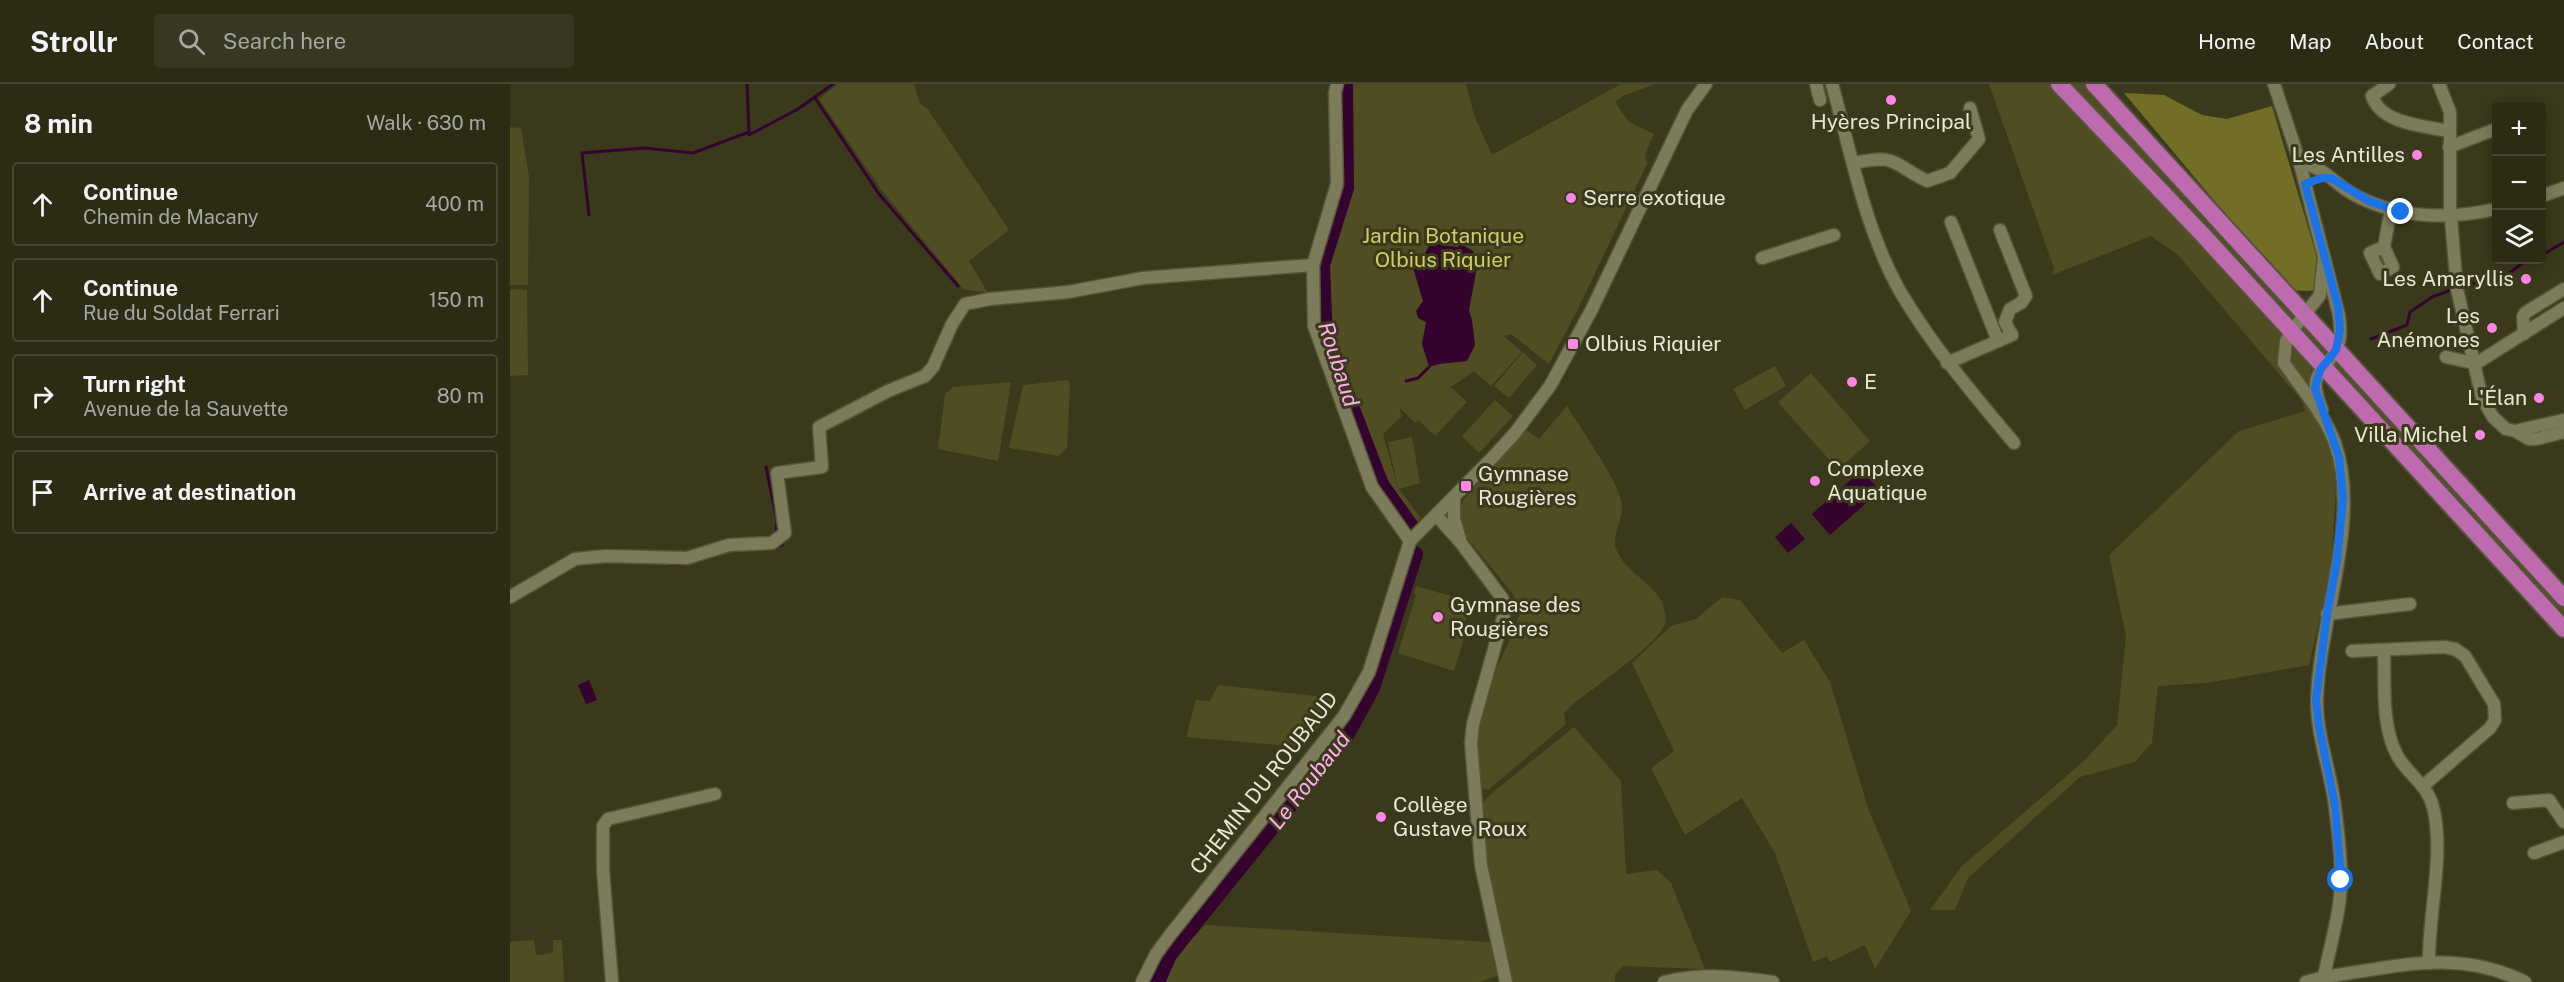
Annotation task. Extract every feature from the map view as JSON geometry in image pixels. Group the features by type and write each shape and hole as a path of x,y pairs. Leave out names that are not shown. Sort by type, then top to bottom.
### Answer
{"highway":[{"path":"2059,84 2323,366 2564,629"},
{"path":"2094,84 2564,598"}],"street":[{"path":"1337,84 1335,93 1337,184 1313,266 1313,315 1317,339 1372,487 1410,541 1515,434 1550,386 1591,311 1687,110 1705,84"},
{"path":"1816,84 1820,100"},
{"path":"1832,84 1878,241 1901,292 1947,363 2014,443"},
{"path":"2274,84 2300,164 2339,315 2340,330 2336,350 2323,366 2315,388 2339,457 2343,498 2337,561 2327,614 2316,700 2335,806 2341,880 2323,980"},
{"path":"2389,84 2372,96 2374,103 2391,117 2449,131"},
{"path":"2439,84 2450,112 2451,217 2457,289 2482,398 2493,417 2506,429 2529,439 2564,432"},
{"path":"1854,163 1879,158 1893,160 1907,171 1927,181 1950,173 1979,139 1970,108"},
{"path":"2449,147 2492,131"},
{"path":"2300,164 2315,166 2351,192 2391,209 2428,216 2451,217 2492,210"},
{"path":"2305,184 2322,178 2331,178"},
{"path":"2546,194 2564,188"},
{"path":"2384,247 2391,209"},
{"path":"1951,222 1998,341"},
{"path":"1947,363 2012,335 2005,322 2010,309 2021,303 2026,296 2000,230"},
{"path":"1762,258 1834,235"},
{"path":"2324,257 2320,296 2286,341 2284,363 2330,431"},
{"path":"510,597 576,559 606,556 687,558 729,544 772,543 785,533 777,473 822,467 819,427 925,376 933,367 952,324 965,304 990,299 1068,292 1143,278 1313,266"},
{"path":"2524,334 2523,317 2525,313 2564,289"},
{"path":"2446,357 2474,363 2564,308"},
{"path":"2515,431 2564,420"},
{"path":"1454,498 1454,519 1461,543"},
{"path":"1439,513 1454,519"},
{"path":"1439,513 1502,597 1506,607 1473,724 1471,743 1481,865 1506,982"},
{"name":"CHEMIN DU ROUBAUD","path":"1142,982 1156,954 1170,935 1344,716 1369,672 1410,541"},
{"path":"2327,614 2410,604"},
{"path":"2352,651 2444,647 2455,649 2465,656 2494,704 2495,720 2490,728 2423,786"},
{"path":"2384,651 2387,721 2391,740 2397,756 2410,775 2423,786 2430,796 2434,809 2435,889 2429,963"},
{"path":"612,982 603,870 603,826 608,819 715,794"},
{"path":"2513,803 2549,800 2564,822"},
{"path":"2534,853 2564,842"},
{"path":"2306,982 2452,961 2490,968 2525,982"},
{"path":"1664,982 1692,976 1712,975 1773,982"}],"green space":[{"path":"838,84 914,84 920,104 927,108 1009,230 969,261 988,293 962,289 883,192 819,99"},
{"name":"Jardin Botanique Olbius Riquier","path":"1351,84 1466,84 1474,115 1492,155 1621,84 1655,84 1623,96 1615,102 1629,122 1654,134 1645,154 1647,164 1578,309 1549,364 1511,334 1504,336 1522,352 1491,386 1474,371 1451,387 1467,402 1435,436 1418,420 1415,423 1399,407 1402,416 1383,434 1398,488 1388,442 1412,437 1420,483 1399,489 1421,518 1415,524 1384,476 1330,331 1328,267 1350,194 1352,175"},
{"path":"1989,84 2052,84 2312,361 2310,389 2305,401 2321,427 2334,461 2336,488 2331,570 2309,665 2206,683 2158,686 2152,743 2135,762 2080,777 1968,878 1955,910 1930,910 1962,866 2085,760 2117,725 2126,636 2109,555 2239,431 2305,411 2302,401 2178,255 2151,236 2052,275 2054,268"},
{"path":"2071,84 2086,84 2273,287 2297,314 2290,323"},
{"path":"510,127 521,128 529,177 528,285 510,285"},
{"path":"510,289 527,290 528,375 510,376"},
{"path":"2306,326 2327,348 2325,353 2322,354 2301,334 2301,329"},
{"path":"1523,352 1537,365 1509,398 1494,386"},
{"path":"2339,359 2564,605 2564,622 2330,367"},
{"path":"1775,366 1786,386 1745,410 1733,389"},
{"path":"1811,373 1870,441 1838,470 1778,402"},
{"path":"1068,380 1070,386 1067,447 1059,456 1009,448 1023,385"},
{"path":"1011,382 998,461 938,449 945,394 953,387"},
{"path":"1495,400 1513,416 1479,453 1462,436"},
{"path":"1567,406 1608,470 1620,496 1622,512 1615,540 1617,551 1626,565 1652,588 1662,602 1666,622 1659,633 1637,655 1564,713 1566,724 1488,790 1480,788 1477,747 1479,724 1487,692 1520,613 1513,594 1463,533 1460,520 1461,508 1464,499 1525,429 1539,439"},
{"name":"Gymnase des Rougières","path":"1416,586 1471,602 1462,631 1466,632 1454,671 1398,653 1416,595 1414,594"},
{"path":"1722,597 1740,600 1782,653 1804,640 1830,682 1868,808 1911,911 1875,969 1865,945 1830,962 1827,956 1813,962 1775,853 1742,798 1685,835 1651,768 1674,751 1632,663 1671,626 1696,619"},
{"path":"1218,685 1333,698 1325,718 1301,747 1186,737 1196,700 1210,701"},
{"path":"1574,727 1621,781 1626,874 1657,870 1671,883 1705,969 1623,966 1615,975 1615,982 1512,982 1487,867 1482,804 1491,794"},
{"path":"1205,925 1490,942 1497,976 1479,982 1163,982 1174,958"},
{"path":"534,940 536,955 553,953 553,940 562,940 564,982 510,982 510,942"}],"shaded area":[{"path":"2124,93 2164,95 2202,115 2227,119 2272,106 2319,264 2319,289 2290,291"},
{"path":"1437,241 1458,247 1464,243 1464,246 1473,251 1477,267 1469,310 1475,345 1467,361 1429,367 1422,344 1426,322 1418,318 1416,311 1423,301 1413,268 1429,246"},
{"path":"1862,470 1880,491 1830,535 1812,514"},
{"path":"1791,523 1805,539 1788,553 1775,537"},
{"path":"589,680 597,700 586,704 578,685"}],"waterway":[{"path":"747,84 749,132"},
{"path":"589,215 582,153 644,148 693,153 749,132 749,135 798,109 833,84"},
{"name":"Roubaud","path":"1345,84 1346,188 1322,265 1325,338 1382,486 1410,525"},
{"path":"815,98 879,194 958,286"},
{"path":"1463,243 1465,236"},
{"path":"2546,253 2564,242"},
{"path":"2464,287 2479,281 2504,277 2521,264"},
{"path":"2371,339 2407,325 2410,312 2432,297 2451,290"},
{"path":"1406,381 1418,378 1429,367"},
{"path":"766,467 777,520 776,535"},
{"path":"776,546 782,545 785,538"},
{"name":"Le Roubaud","path":"1157,982 1169,955 1347,734 1372,688 1415,554"},
{"path":"670,564 681,564"},
{"path":"2314,667 2322,620"},
{"path":"2311,697 2312,717"},
{"path":"2334,847 2335,882"}],"place":[{"name":"Hyères Principal","path":"1891,100"},
{"name":"Les Antilles","path":"2417,155"},
{"name":"Serre exotique","path":"1571,198"},
{"name":"Les Amaryllis","path":"2526,279"},
{"name":"Les Anémones","path":"2492,328"},
{"name":"Olbius Riquier","path":"1573,344"},
{"name":"E","path":"1852,382"},
{"name":"L'Élan","path":"2539,398"},
{"name":"Villa Michel","path":"2480,435"},
{"name":"Complexe Aquatique","path":"1815,481"},
{"name":"Gymnase Rougières","path":"1466,486"},
{"name":"Gymnase des Rougières","path":"1438,617"},
{"name":"Collège Gustave Roux","path":"1381,817"}],"route":[{"path":"2341,880 2335,806 2316,700 2327,614 2341,533 2342,476 2335,442 2315,388 2320,370 2336,350 2340,330 2338,306 2305,184 2322,178 2331,178 2369,201 2401,212"}]}
